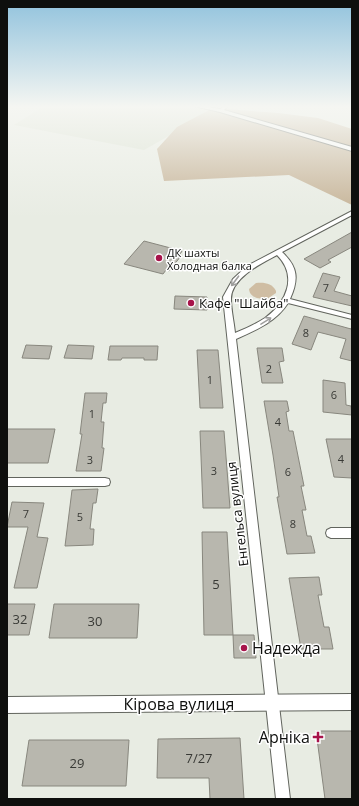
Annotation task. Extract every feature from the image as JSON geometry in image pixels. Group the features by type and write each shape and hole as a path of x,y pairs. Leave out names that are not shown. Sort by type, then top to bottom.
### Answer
{"street":[{"path":"333,144 352,149"},
{"name":"Енгельса вулиця","path":"284,799 226,297 232,284 240,274 249,268 352,213"},
{"path":"231,338 254,328 274,316 287,300 293,278 290,265 278,252"},
{"path":"287,300 352,317"},
{"path":"7,482 105,482"},
{"path":"331,533 352,533"},
{"name":"Кірова вулиця","path":"7,705 352,702"}],"shaded area":[{"path":"111,144 155,144 144,150"},
{"path":"162,144 352,144 352,205 289,175 164,181 157,149"},
{"path":"256,283 265,283 270,285 274,288 276,293 267,299 261,299 253,296 249,289"}],"building":[{"path":"352,232 352,247 328,260 331,262 320,268 304,259"},
{"name":"ДК шахты Холодная балка","path":"144,241 182,251 179,256 181,256 169,271 166,270 163,274 124,264"},
{"path":"323,273 340,277 334,291 352,296 352,306 313,297"},
{"name":"Кафе \"Шайба\"","path":"175,296 207,297 207,310 174,309"},
{"path":"304,316 351,329 352,326 352,361 340,358 346,339 318,332 311,350 292,344"},
{"path":"26,345 52,346 49,359 22,358"},
{"path":"68,345 94,346 92,359 64,358"},
{"path":"110,346 158,346 157,360 144,360 144,358 122,358 121,360 108,360"},
{"path":"257,348 282,348 284,361 279,362 283,383 262,383"},
{"path":"197,350 218,350 223,408 200,408"},
{"path":"323,380 345,383 346,405 351,406 352,415 323,412"},
{"path":"85,393 107,393 106,403 103,403 101,422 104,422 102,448 104,448 101,471 76,471 82,434 80,434"},
{"path":"264,401 287,401 289,411 286,412 289,431 293,431 304,486 301,486 306,510 302,510 307,536 311,536 315,553 287,554 277,497 279,497"},
{"path":"7,429 55,429 48,463 7,463"},
{"path":"200,431 224,431 230,508 203,508"},
{"path":"326,439 352,439 352,478 334,477"},
{"path":"98,489 96,503 93,503 90,529 94,529 93,545 65,546 72,490"},
{"path":"12,502 44,503 37,537 48,538 37,588 14,588 28,527 7,527"},
{"path":"202,532 227,532 233,635 204,635"},
{"path":"319,577 322,595 318,595 324,627 329,627 333,649 301,649 289,578"},
{"path":"7,604 35,604 29,635 7,635"},
{"path":"54,604 139,604 137,638 49,638"},
{"path":"233,635 254,635 256,658 234,658"},
{"path":"316,731 352,731 352,799 325,799"},
{"path":"240,738 244,799 210,799 209,778 157,778 158,739"},
{"path":"29,740 129,740 126,786 22,786"}],"place":[{"name":"ДК шахты Холодная балка","path":"159,258"},
{"name":"Кафе \"Шайба\"","path":"191,303"},
{"name":"Надежда","path":"244,648"},
{"name":"Арніка","path":"318,737"}]}
